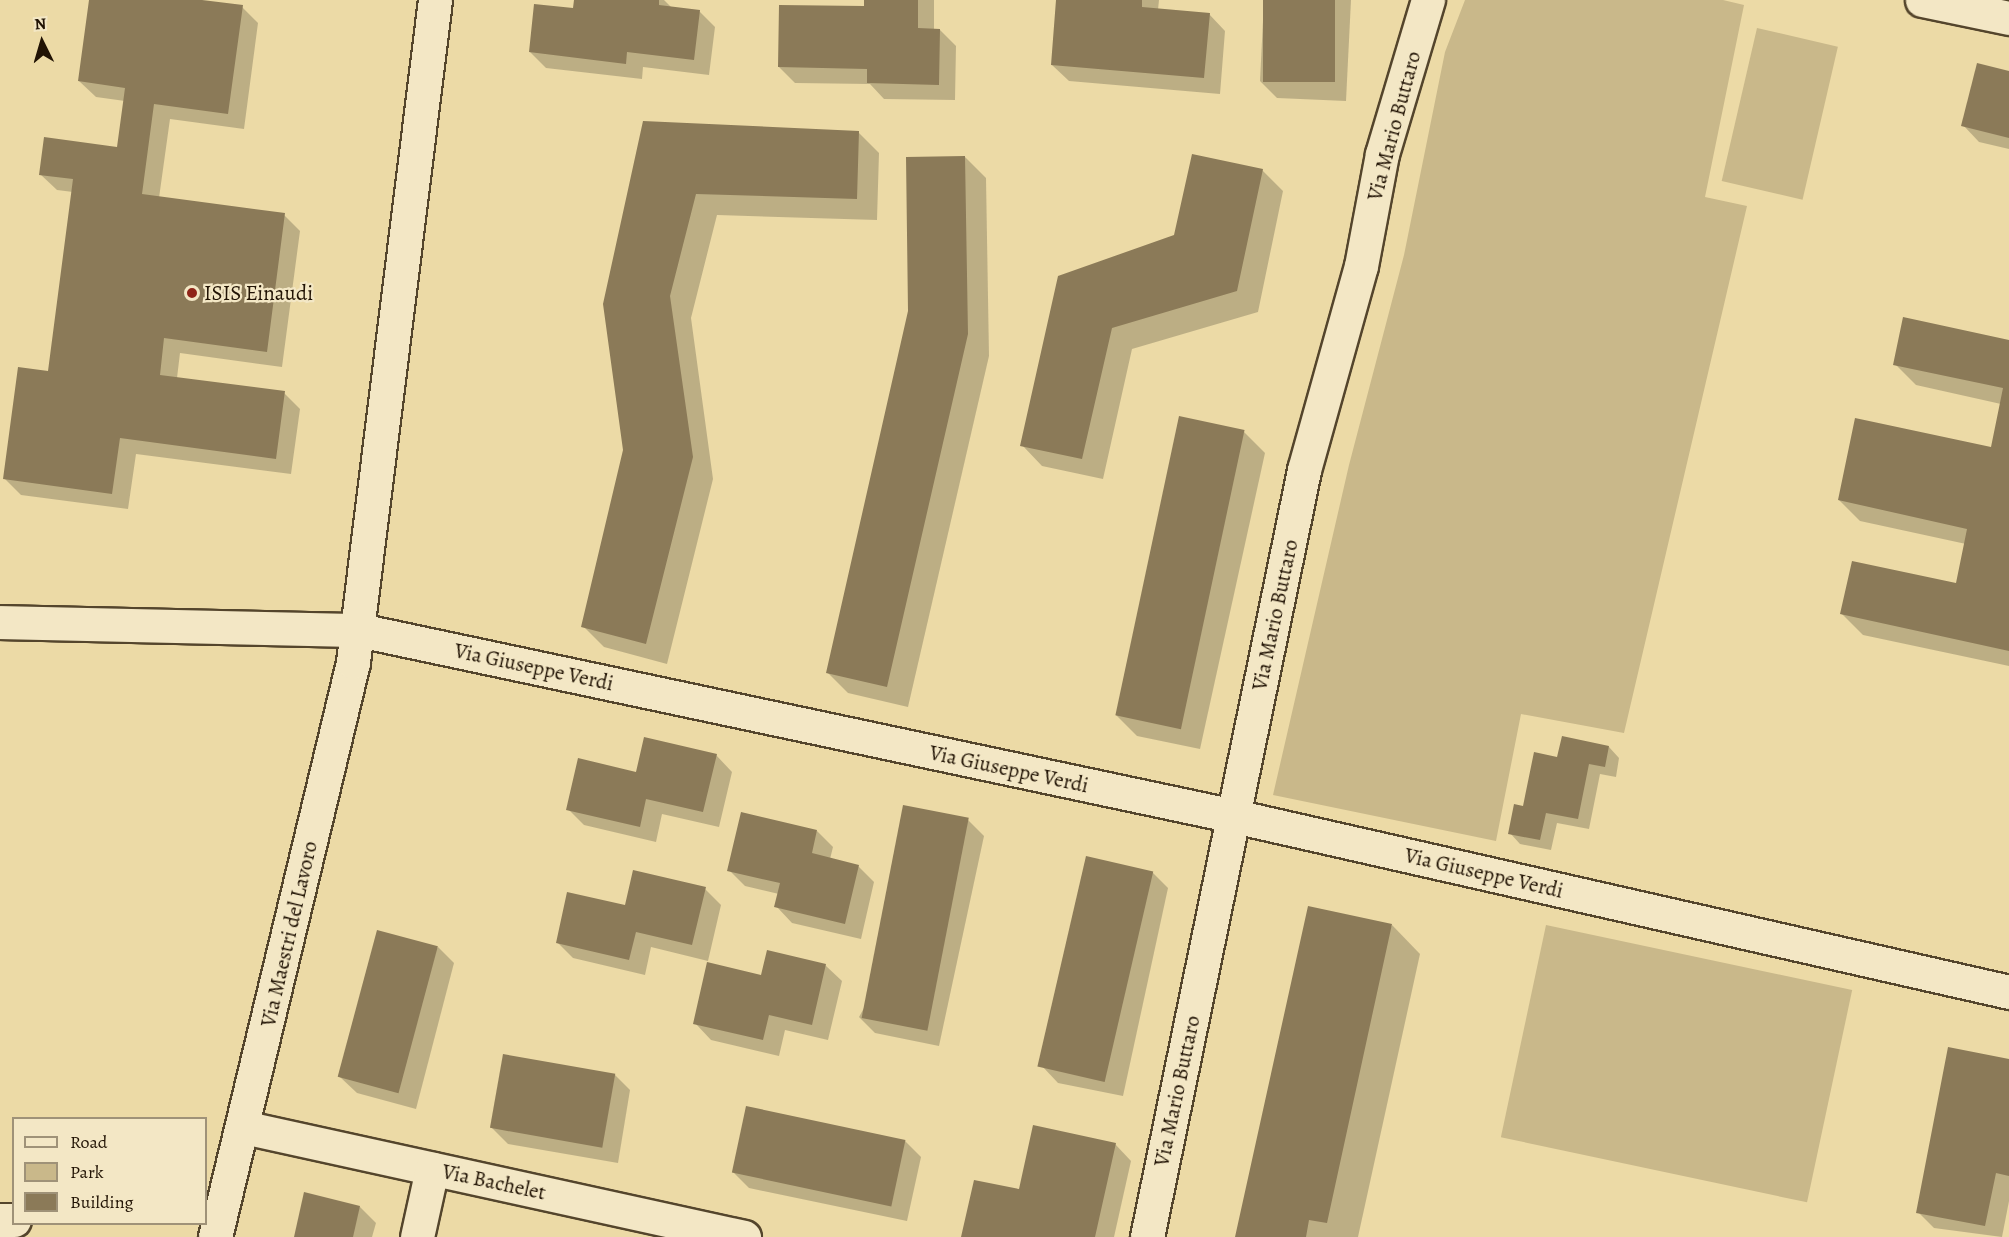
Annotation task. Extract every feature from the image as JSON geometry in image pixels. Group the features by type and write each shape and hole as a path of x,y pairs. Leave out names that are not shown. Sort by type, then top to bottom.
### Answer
{"street":[{"name":"Via Maestri del Lavoro","path":"213,1228 243,1127 358,630 435,0"},
{"name":"Via Mario Buttaro","path":"1147,1237 1311,440 1361,266 1382,154 1428,0"},
{"path":"1922,0 1989,10"},
{"name":"Via Giuseppe Verdi","path":"0,622 358,630 1234,816 2009,992"},
{"name":"Via Bachelet","path":"243,1127 743,1237"},
{"path":"417,1237 432,1169"}],"green space":[{"path":"1465,0 1723,0 1744,5 1705,197 1747,206 1624,733 1521,714 1496,841 1273,795 1349,465 1404,255 1445,52"},
{"path":"1757,28 1838,47 1803,200 1722,181"},
{"path":"1546,925 1852,990 1807,1202 1501,1137"}],"building":[{"path":"89,0 202,0 243,5 228,114 154,104 142,194 285,213 267,352 164,338 160,375 285,391 276,459 120,438 112,494 3,479 18,367 48,371 73,179 39,175 44,137 117,147 125,88 78,81"},
{"path":"574,0 659,0 659,5 700,10 694,60 627,52 626,64 529,52 534,4 573,8"},
{"path":"864,0 918,0 918,28 940,29 939,85 867,83 867,69 778,67 779,5 864,6"},
{"path":"1056,0 1142,0 1142,7 1210,13 1204,78 1051,65"},
{"path":"1263,0 1335,0 1335,82 1263,82"},
{"path":"1977,63 2009,71 2009,138 1961,126"},
{"path":"643,121 859,131 857,199 696,194 670,296 693,457 646,644 581,627 623,450 603,304"},
{"path":"1192,154 1263,169 1237,291 1112,328 1082,459 1020,446 1058,276 1174,235"},
{"path":"965,156 968,334 887,687 826,673 908,311 906,157"},
{"path":"1903,317 2009,340 2009,651 1840,614 1852,561 1956,583 1967,529 1838,500 1855,418 1991,447 2003,388 1893,365"},
{"path":"1179,416 1245,430 1181,729 1115,715"},
{"path":"1562,736 1609,746 1605,767 1589,764 1578,819 1546,813 1540,840 1508,834 1514,804 1523,806 1534,752 1557,757"},
{"path":"644,737 717,754 703,812 646,799 640,827 566,810 578,758 636,772"},
{"path":"903,805 969,818 927,1031 862,1018"},
{"path":"741,812 817,830 812,853 859,865 845,924 774,907 780,883 727,871"},
{"path":"1086,856 1153,872 1105,1082 1037,1066"},
{"path":"633,870 706,887 692,945 636,932 629,960 556,943 567,892 625,905"},
{"path":"1308,906 1392,924 1327,1223 1309,1220 1306,1237 1235,1237"},
{"path":"377,930 438,946 399,1093 338,1077"},
{"path":"767,950 826,964 812,1025 769,1015 763,1040 693,1024 707,962 761,975"},
{"path":"1948,1047 2009,1059 2009,1176 1996,1173 1985,1226 1916,1213"},
{"path":"503,1054 615,1074 602,1148 490,1128"},
{"path":"746,1106 905,1140 891,1206 732,1173"},
{"path":"1033,1125 1116,1143 1095,1237 961,1237 974,1180 1019,1189"},
{"path":"304,1192 360,1206 353,1237 294,1237"}],"place":[{"name":"ISIS Einaudi","path":"192,293"}]}
